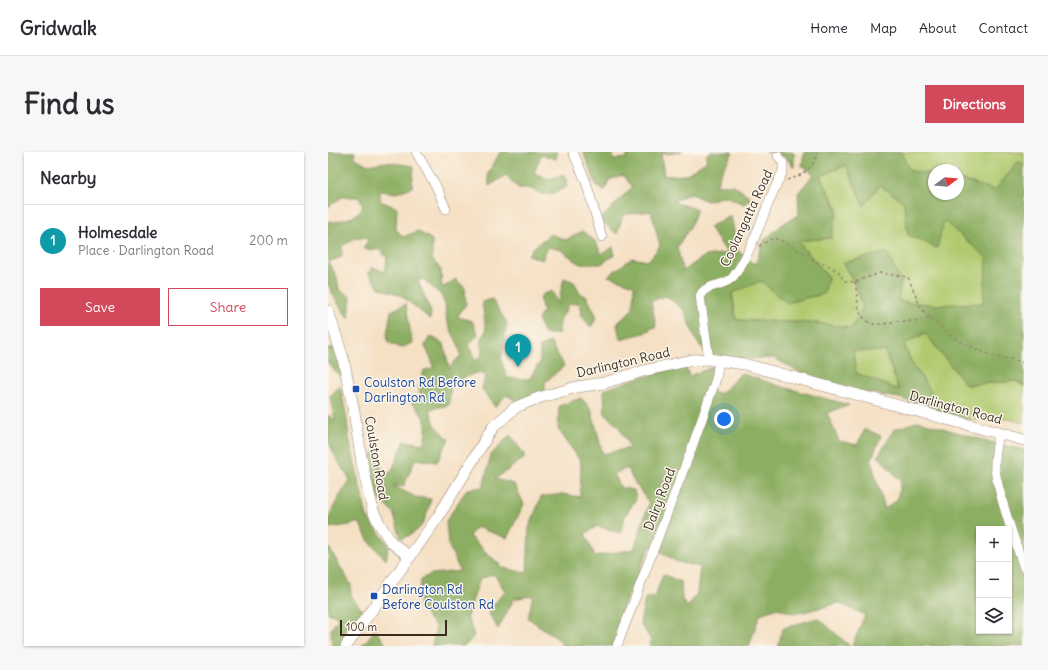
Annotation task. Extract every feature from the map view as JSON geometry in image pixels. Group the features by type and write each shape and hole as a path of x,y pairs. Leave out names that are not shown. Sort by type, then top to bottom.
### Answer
{"street":[{"path":"416,152 436,186 446,209"},
{"path":"573,152 586,182 602,237"},
{"name":"Coolangatta Road","path":"700,296 704,290 731,280 748,250 784,166 778,156"},
{"name":"Dalry Road","path":"617,646 691,450 716,379 714,360 700,296"},
{"name":"Coulston Road","path":"328,310 343,358 372,511 391,542 412,554"},
{"name":"Darlington Road","path":"346,646 438,517 493,428 516,407 538,398 577,387 604,383 644,371 692,360 714,360 744,364 1024,440"},
{"path":"999,433 995,456 995,469 999,488 1024,568"}],"path":[{"path":"778,182 803,174 813,163 817,152"},
{"path":"748,250 764,244 773,238 808,254 814,261 827,265 839,272 844,281 855,282 880,273 908,277 921,308 930,318 958,341 993,356 1012,359 1024,363"},
{"path":"855,282 858,292 858,305 861,316 870,323 880,324 900,321 914,322 930,318"}],"green space":[{"path":"328,152 355,152 354,157 368,165 386,162 414,166 412,187 396,193 380,191 380,201 397,208 396,229 403,237 418,231 432,240 432,259 441,270 442,288 456,279 465,288 466,304 457,317 472,321 478,335 469,344 475,361 482,355 481,341 486,330 482,302 492,299 507,323 501,360 507,378 529,379 540,362 540,347 550,342 564,366 545,382 545,391 519,402 506,395 495,407 482,389 486,375 476,373 451,383 449,405 430,409 435,425 449,439 437,462 415,459 404,486 394,486 415,497 431,499 425,520 419,528 415,532 401,539 393,512 377,497 369,462 376,449 381,467 388,474 392,470 405,441 423,444 426,431 425,421 420,412 411,402 420,399 419,386 424,370 433,369 432,361 425,346 430,336 444,344 449,368 461,355 458,344 447,322 445,304 441,295 423,279 418,281 431,312 430,319 402,296 378,287 368,272 373,267 385,272 387,258 380,250 363,249 369,238 357,237 342,246 342,257 328,262 328,221 335,222 353,217 363,207 359,197 342,197 328,207"},
{"path":"500,152 557,152 556,159 541,155 534,173 549,179 564,174 568,186 554,194 542,194 529,188 518,188 506,175 489,186 488,174"},
{"path":"583,152 612,152 613,160 626,158 630,152 682,152 661,154 664,176 685,175 706,162 707,154 710,152 732,152 716,185 733,185 752,198 744,204 725,196 707,201 689,193 673,202 697,209 690,227 677,247 683,271 705,256 727,253 709,227 731,216 738,251 755,265 764,240 783,224 799,215 798,193 814,174 802,166 804,152 901,152 910,171 928,173 928,200 964,200 964,181 995,190 1018,162 1024,164 1024,386 1016,381 966,385 925,333 904,344 911,361 938,403 966,419 899,398 844,389 804,375 774,358 735,359 709,357 696,340 684,310 666,296 651,301 656,326 644,333 620,339 617,324 633,308 634,285 608,276 632,258 648,261 660,246 651,211 623,215 617,234 600,220 632,187 623,175 609,180 605,190 597,186","holes":["846,165 864,206 880,185 904,202 908,235 937,248 944,221 987,258 983,303 934,305 898,301 901,282 887,252 843,263 857,288 863,307 852,328 817,323 736,320 732,293 761,281 787,303 824,294 828,277 798,241 831,238 838,210 820,176","853,351 885,351 899,390 856,373"]},
{"path":"766,152 794,152 794,167 785,157"},
{"path":"901,152 1024,152 1024,164 1018,162 995,190 964,181 964,164 928,164 928,173 909,171"},
{"path":"846,165 864,205 880,185 904,202 908,235 944,220 988,258 983,304 934,305 898,301 901,282 843,264 857,288 863,307 852,328 817,323 736,320 732,292 761,281 787,303 824,294 828,277 798,241 838,209 820,176"},
{"path":"582,231 594,240 602,254 613,247 615,255 601,264 580,264 561,250 548,247 542,260 528,255 533,248 550,234 566,240"},
{"path":"328,262 337,277 339,290 351,297 349,319 337,302 328,284"},
{"path":"564,278 574,282 581,294 587,297 597,317 591,327 582,317 580,303 569,304 561,319 558,334 544,334 538,320 543,311 540,299 542,295 552,291 558,304"},
{"path":"406,304 412,343 401,348 388,342 387,334 391,311"},
{"path":"925,333 966,385 1016,381 1024,386 1024,423 1009,419 966,419 938,403 911,361 904,344"},
{"path":"335,347 342,379 328,363 328,349"},
{"path":"853,350 885,351 899,391 856,373"},
{"path":"686,366 689,376 713,367 712,393 722,393 741,373 776,385 849,405 827,413 839,441 857,445 865,429 881,436 871,461 885,509 897,500 901,481 878,456 895,429 919,421 986,441 1024,450 1024,646 852,646 865,615 839,603 795,614 778,608 760,614 749,646 650,646 651,640 640,623 645,598 655,597 663,574 681,582 682,600 688,607 697,593 700,567 675,561 651,545 621,611 622,630 614,646 562,646 561,641 528,618 533,595 514,599 498,629 488,612 505,591 494,574 480,579 467,616 474,636 465,646 432,646 436,627 419,607 421,579 432,574 460,571 448,544 446,521 467,489 483,487 491,455 510,435 526,457 495,479 514,484 524,504 507,538 476,527 469,536 503,568 527,573 529,528 541,497 562,494 580,497 581,462 558,429 559,406 581,398 591,409 603,454 630,448 619,427 605,414 604,390 635,379","holes":["627,468 634,482 649,503 634,549 595,556 585,534 597,526 620,533 625,516 636,499 634,490 621,488 614,474"]},
{"path":"340,386 346,413 349,437 367,517 389,545 386,560 368,540 359,522 350,525 328,528 330,515 350,480 336,458 328,440 328,415 335,420 330,396"},
{"path":"328,546 351,585 351,596 363,611 353,624 345,628 343,643 339,646 332,646 331,630 339,617 328,613"},
{"path":"818,618 850,646 778,646 783,628"},
{"path":"375,630 387,646 362,646"}],"place":[{"name":"Holmesdale","path":"518,367"},
{"name":"Coulston Rd Before Darlington Rd","path":"356,389"},
{"name":"Darlington Rd Before Coulston Rd","path":"374,596"}]}
